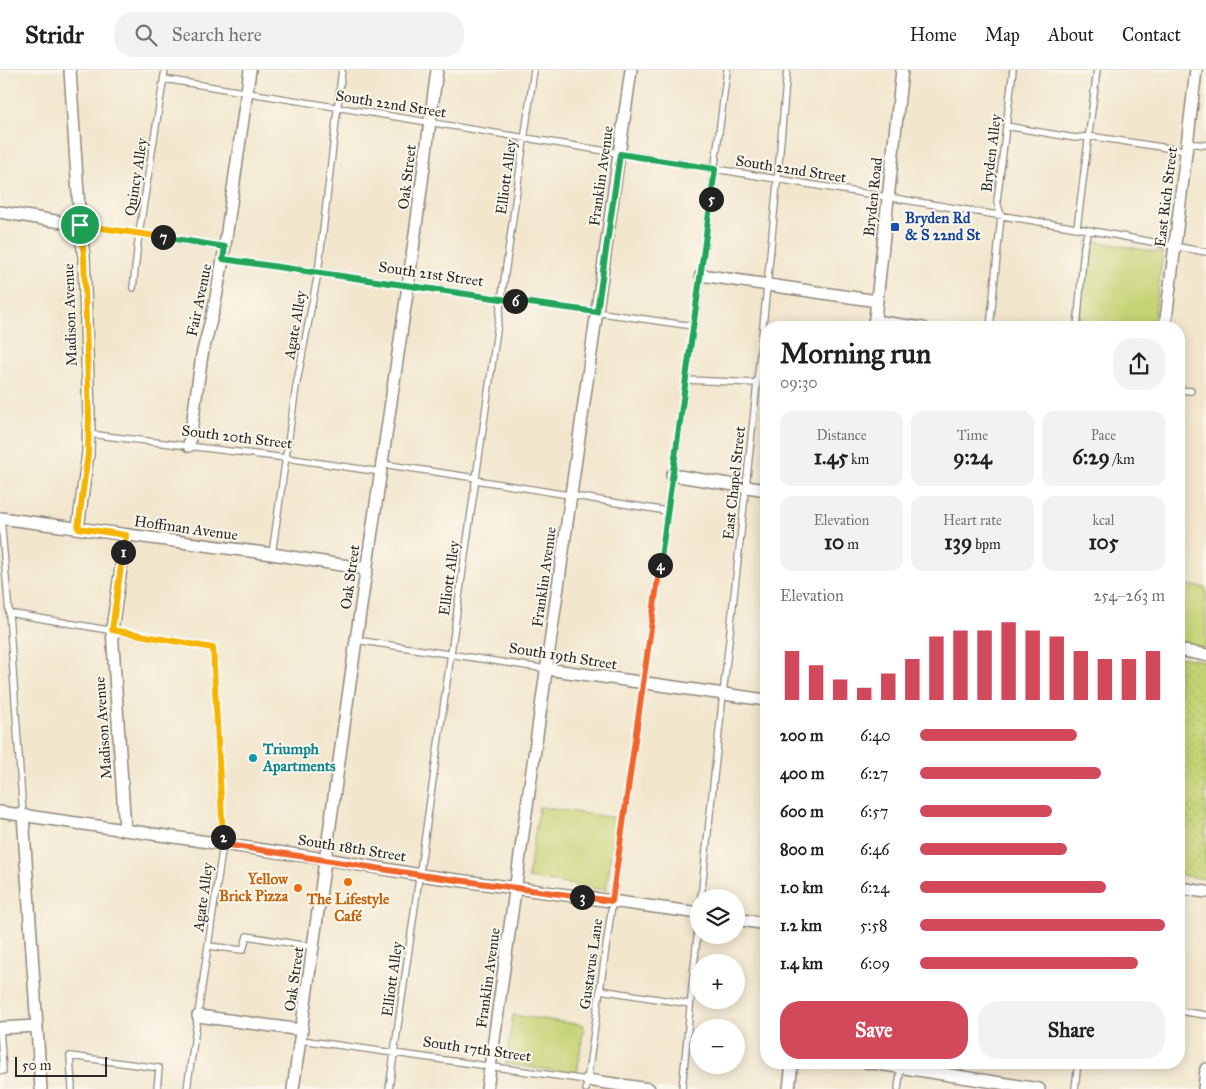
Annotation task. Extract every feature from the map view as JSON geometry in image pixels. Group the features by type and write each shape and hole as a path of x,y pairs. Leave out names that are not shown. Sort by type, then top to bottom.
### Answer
{"street":[{"name":"Madison Avenue","path":"70,70 80,225 84,257 89,434 78,528"},
{"name":"Fair Avenue","path":"189,446 202,355 214,308 225,247 250,70"},
{"name":"Oak Street","path":"294,1089 437,70"},
{"name":"Franklin Avenue","path":"487,1089 631,70"},
{"name":"Bryden Road","path":"874,321 902,70"},
{"name":"East Rich Street","path":"1166,321 1196,70"},
{"path":"0,212 80,225"},
{"path":"701,275 877,301"},
{"path":"672,475 760,489"},
{"name":"Hoffman Avenue","path":"0,518 272,554 367,569"},
{"name":"Madison Avenue","path":"124,830 112,630 126,535"},
{"path":"1185,651 1206,655"},
{"name":"South 19th Street","path":"547,669 760,699"},
{"name":"South 18th Street","path":"0,812 326,859 420,875 690,912"},
{"path":"23,815 41,1089"},
{"path":"1185,889 1206,892"},
{"path":"745,920 760,923"},
{"path":"198,1016 301,1035"},
{"path":"0,1028 37,1026"},
{"path":"789,1089 791,1069"},
{"path":"924,1069 1039,1089"},
{"path":"1204,1089 1206,1070"},
{"name":"South 17th Street","path":"587,1085 649,1089"}],"lane":[{"name":"Quincy Alley","path":"133,288 139,233 166,70"},
{"name":"Agate Alley","path":"272,554 296,387 318,273 336,107 342,70"},
{"name":"Elliott Alley","path":"390,1089 534,70"},
{"name":"Gustavus Lane","path":"587,1085 694,326 727,70"},
{"name":"East Chapel Street","path":"763,321 787,70"},
{"name":"Bryden Alley","path":"991,321 1001,216 997,201 1013,70"},
{"path":"1077,228 1097,70"},
{"name":"South 22nd Street","path":"164,79 1077,228 1206,252"},
{"path":"1006,126 1075,138 1088,136 1187,147 1206,145"},
{"path":"80,225 225,247"},
{"path":"1078,321 1088,230"},
{"name":"South 21st Street","path":"223,259 694,326"},
{"name":"East Chapel Street","path":"702,889 760,354"},
{"path":"686,380 757,383"},
{"path":"1185,390 1191,391"},
{"name":"South 20th Street","path":"89,434 476,479 571,497 667,511"},
{"path":"0,518 9,613 23,815"},
{"path":"9,613 112,630"},
{"name":"Agate Alley","path":"112,630 213,648 223,844 187,1089"},
{"name":"South 19th Street","path":"356,640 451,656 547,669"},
{"path":"208,946 243,950 247,936 314,947"},
{"path":"600,990 690,1004 682,1089"},
{"path":"1185,1012 1206,1015"},
{"path":"0,1028 3,1071 0,1071"},
{"name":"South 17th Street","path":"301,1035 587,1085"},
{"path":"72,1089 70,1056 159,1068 157,1089"},
{"path":"898,1089 900,1069"},
{"path":"1075,1089 1077,1069"}],"green space":[{"path":"1087,240 1163,253 1154,321 1078,321"},
{"path":"1185,585 1206,588 1206,648 1185,645"},
{"path":"1185,658 1206,661 1206,879 1185,876"},
{"path":"539,807 616,818 606,890 528,878"},
{"path":"513,1015 584,1025 577,1074 506,1064"}],"place":[{"name":"Bryden Rd & S 22nd St","path":"895,227"},
{"name":"Triumph Apartments","path":"253,758"},
{"name":"The Lifestyle Café","path":"348,882"},
{"name":"Yellow Brick Pizza","path":"298,888"}],"route":[{"path":"620,154 715,169 612,901 420,875 223,844 213,648 112,630 126,535 78,528 88,453 89,418 84,257 80,225 225,247 223,259 597,312 620,154"}]}
